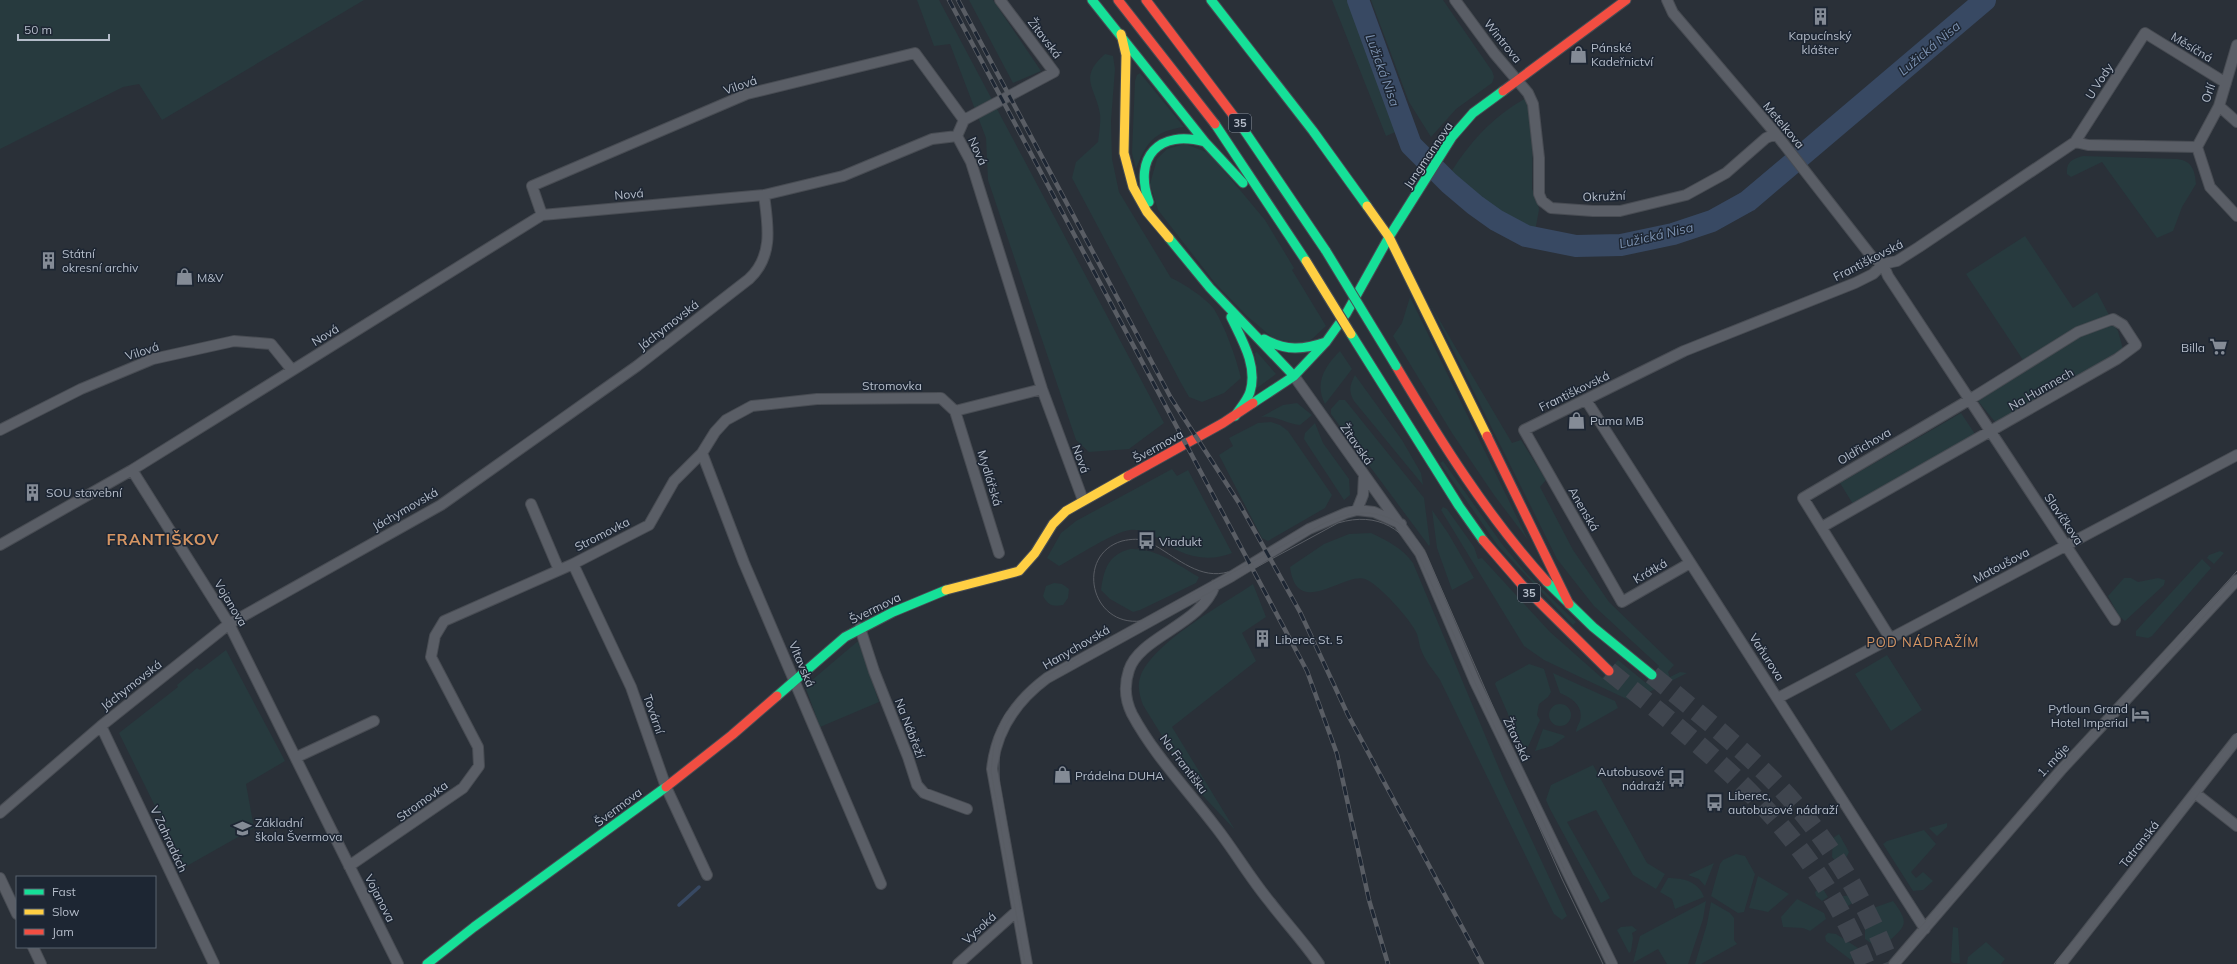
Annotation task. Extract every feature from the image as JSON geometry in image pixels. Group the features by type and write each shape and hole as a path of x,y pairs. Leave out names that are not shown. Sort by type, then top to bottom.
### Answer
{"main road":[{"path":"1092,0 1206,142 1291,238"},
{"name":"35","path":"1118,0 1219,129 1306,261 1377,377 1459,506 1488,547 1522,585 1609,671"},
{"name":"35","path":"1146,0 1234,115 1326,251 1477,496 1532,566 1569,604 1608,640 1652,675"},
{"path":"1211,0 1313,130 1389,237 1569,604"},
{"name":"Jungmannova","path":"1346,314 1389,237 1439,156 1452,137 1473,113 1517,79 1626,0"},
{"path":"1120,34 1126,55 1124,153 1133,187 1147,212 1157,224 1226,305 1294,376"},
{"path":"1157,224 1146,195 1144,179 1145,166 1151,154 1159,145 1171,139 1187,138 1206,142"},
{"path":"1226,305 1261,337 1278,348 1302,350 1326,342"},
{"path":"1226,305 1250,359 1253,380 1250,392 1235,416"},
{"name":"Švermova","path":"427,964 474,927 666,787 732,735 828,649 860,628 948,589 1019,571 1035,553 1053,524 1066,511 1083,500 1127,478 1235,416 1294,376 1326,342 1346,314"}],"street":[{"name":"Žitavská","path":"964,120 1054,72 1000,0"},
{"name":"Wintrova","path":"1455,0 1494,53 1517,79"},
{"name":"Metelkova","path":"1667,0 1673,13 1776,134 1872,257 1883,264"},
{"name":"Měsíčná","path":"2145,33 2226,82"},
{"name":"U Vody","path":"2075,142 2145,33"},
{"name":"Orlí","path":"2197,147 2219,106 2237,45"},
{"name":"Vilová","path":"542,215 532,186 747,94 915,52 964,120"},
{"name":"Okružní","path":"1517,79 1533,104 1540,158 1539,194 1542,201 1551,208 1620,211 1686,195 1726,173 1766,138 1776,134"},
{"path":"2219,106 2237,122"},
{"path":"956,136 964,120"},
{"name":"Nová","path":"0,545 132,470 542,215 764,195 843,176 932,139 956,136 971,162 1042,389 1083,500"},
{"path":"2075,142 2088,145 2197,147 2210,187 2237,216"},
{"name":"Františkovská","path":"1524,430 1684,351 1856,283 1873,274 1883,264 1897,261 1919,247 2075,142"},
{"name":"Jáchymovská","path":"0,812 101,726 229,624 440,505 636,366 749,279 762,263 767,250 768,228 764,195"},
{"path":"1822,527 1990,433 1888,276 1883,264"},
{"name":"Oldřichova","path":"1890,638 1803,498 1969,400 2078,332 2113,319 2123,325 2136,345"},
{"name":"Vilová","path":"0,430 81,389 153,359 234,342 271,344 292,370"},
{"name":"Na Humnech","path":"1990,433 2117,359 2136,345"},
{"name":"Žitavská","path":"1294,376 1364,475 1401,524 1420,553 1479,689 1612,964"},
{"path":"956,411 1042,389"},
{"name":"Stromovka","path":"349,866 391,839 463,788 479,766 478,747 431,657 435,636 444,621 573,564 649,525 674,481 702,453 715,432 726,420 752,406 817,399 941,398 956,411"},
{"name":"Vaňurova","path":"1586,400 1925,929"},
{"name":"Mydlářská","path":"956,411 999,553"},
{"name":"Anenská","path":"1524,430 1622,602"},
{"name":"Slavíčkova","path":"1990,433 2115,620"},
{"name":"Vltavská","path":"702,453 744,563 795,679 881,884"},
{"name":"Matoušova","path":"1778,698 2065,544 2237,455"},
{"name":"Vojanova","path":"132,470 229,624 297,757 398,964"},
{"path":"1364,475 1363,495 1357,510 1374,512 1401,524"},
{"path":"531,504 559,570"},
{"name":"Hanychovská","path":"1027,964 992,769 995,747 1009,717 1031,690 1047,678 1215,585 1308,529 1346,512 1357,510"},
{"name":"Krátká","path":"1622,602 1690,563"},
{"name":"Tovární","path":"573,564 631,687 666,787 707,875"},
{"name":"1. máje","path":"1894,964 2056,776 2096,734 2152,669 2237,580"},
{"name":"Na Františku","path":"1215,585 1211,596 1204,606 1142,652 1133,662 1125,685 1128,703 1132,714 1160,758 1216,827 1269,902 1319,964"},
{"name":"Na Nábřeží","path":"860,628 874,671 908,757 917,786 924,793 967,809"},
{"path":"297,757 374,721"},
{"name":"V Zahradách","path":"101,726 214,964"},
{"name":"Tatranská","path":"2061,964 2237,739"},
{"path":"2195,793 2237,826"},
{"path":"0,878 16,912"},
{"name":"Vysoká","path":"958,964 1017,911"},
{"path":"33,948 41,964"}],"green space":[{"path":"0,0 364,0 162,120 139,84 123,87 0,149"},
{"path":"917,0 939,0 1164,423 1129,449 1089,452 1076,440 988,180 986,138 950,44 934,46"},
{"path":"969,0 993,0 1041,71 1013,83"},
{"path":"1332,0 1354,0 1400,130 1386,136"},
{"path":"1371,0 1443,0 1492,71 1494,77 1492,83 1456,109 1431,137 1409,102"},
{"path":"1105,54 1113,56 1115,69 1111,121 1112,159 1119,192 1171,278 1194,292 1214,309 1226,334 1239,369 1241,378 1224,393 1202,402 1189,397 1072,178 1076,162 1098,142 1100,114 1090,82 1090,76 1097,62"},
{"path":"1140,73 1184,127 1165,132 1152,140 1144,152 1136,169 1132,153 1135,81 1137,75"},
{"path":"1526,98 1533,118 1532,189 1538,201 1539,210 1535,231 1488,208 1469,195 1448,177 1464,153 1482,132 1502,114"},
{"path":"1185,144 1209,153 1265,220 1294,268 1292,270 1326,326 1312,339 1302,345 1273,338 1247,316 1215,283 1158,210 1150,184 1157,159 1167,149"},
{"path":"2083,156 2177,159 2189,164 2194,170 2196,184 2182,207 2173,231 2157,238 2102,162 2071,177 2067,174 2070,162"},
{"path":"2025,236 2073,308 2097,292 2110,317 2025,363 1966,274"},
{"path":"1410,297 1528,540 1494,495 1452,433 1393,336 1402,323"},
{"path":"1430,304 1512,443 1521,440 1546,480 1540,487 1573,550 1609,602 1674,665 1668,672 1670,677 1680,672 1687,673 1631,701 1544,660 1524,646 1441,510 1443,507 1447,509 1474,547 1478,559 1482,558 1550,632 1602,678 1618,660 1646,683 1659,666 1594,606 1557,559"},
{"path":"2113,324 2118,331 2123,349 1996,423 1978,401 2084,334"},
{"path":"1340,351 1352,369 1325,404 1322,396 1321,382 1326,369"},
{"path":"1257,352 1276,374 1257,388 1255,353"},
{"path":"1355,375 1402,440 1421,473 1423,485 1354,401 1350,388"},
{"path":"1339,400 1345,400 1424,498 1430,544 1429,546 1331,414 1331,409"},
{"path":"1297,403 1312,415 1300,425 1277,418 1261,417 1283,405"},
{"path":"1961,413 1977,437 1853,504 1840,483"},
{"path":"1271,422 1280,425 1288,431 1332,495 1325,508 1268,541 1262,538 1219,455 1233,446 1229,438 1258,423"},
{"path":"1315,423 1323,443 1349,479 1350,495 1344,500 1304,439 1305,433"},
{"path":"1443,461 1502,544 1527,574 1576,622 1573,625 1498,546 1440,463"},
{"path":"1172,469 1177,476 1188,470 1232,553 1212,558 1192,556 1173,548 1144,531 1130,530 1114,535 1059,566 1047,558 1061,533 1076,521"},
{"path":"1432,510 1448,533 1474,578 1452,590 1437,548"},
{"path":"1371,533 1394,545 1413,563 1503,778 1567,916 1562,920 1554,914 1440,680 1420,648 1417,634 1409,620 1378,587 1365,579 1356,579 1311,592 1302,590 1294,582 1290,567 1324,544 1349,534"},
{"path":"1130,549 1140,549 1158,554 1199,577 1196,583 1133,612 1110,599 1101,590 1108,564 1117,555"},
{"path":"2220,551 2224,553 2214,564 2207,558 2209,555"},
{"path":"2202,559 2211,568 2152,636 2148,638 2136,636 2136,631"},
{"path":"2124,578 2131,578 2138,582 2158,578 2165,580 2164,585 2125,621 2119,616 2108,596"},
{"path":"1054,583 1062,584 1069,589 1068,598 1063,605 1051,605 1043,596 1046,586"},
{"path":"1253,584 1266,617 1242,633 1256,661 1172,727 1235,830 1191,783 1143,705 1139,684 1140,678 1147,665 1158,652 1189,626"},
{"path":"858,641 879,702 820,727 805,686"},
{"path":"226,650 285,761 246,784 254,828 185,867 119,733 178,687 177,685 197,668 200,670"},
{"path":"1887,655 1922,710 1891,731 1855,674"},
{"path":"1529,664 1544,669 1551,692 1548,697 1539,704 1537,715 1540,720 1528,747 1521,744 1495,684 1496,682"},
{"path":"1553,673 1615,701 1618,708 1576,732 1581,716 1579,707 1569,697 1560,693"},
{"path":"1560,704 1568,707 1571,715 1568,723 1560,726 1552,723 1549,715 1552,707"},
{"path":"1543,729 1565,737 1552,746 1535,751"},
{"path":"1593,765 1647,863 1665,874 1656,889 1633,875 1596,810 1567,822 1610,898 1601,903 1550,809 1546,800 1551,785"},
{"path":"1947,823 1947,827 1937,836 1929,828"},
{"path":"1924,830 1936,844 1911,872 1916,878 1923,872 1933,881 1923,890 1913,891 1883,844 1887,841"},
{"path":"1839,834 1849,852 1845,860 1837,863 1832,857 1833,838"},
{"path":"1736,854 1745,856 1755,874 1744,912 1738,913 1711,896 1720,864 1723,860"},
{"path":"1714,863 1705,886 1699,879 1688,875"},
{"path":"1758,876 1789,894 1768,912 1749,908"},
{"path":"1668,878 1684,880 1694,884 1698,887 1704,897 1675,909 1672,899 1660,892"},
{"path":"1821,886 1828,897 1822,901 1816,896 1815,892"},
{"path":"1854,895 1854,902 1846,907 1837,908 1832,905 1834,897"},
{"path":"1797,899 1824,913 1826,919 1810,931 1803,928 1783,927 1781,917"},
{"path":"1706,901 1703,919 1688,964 1667,964 1658,949 1633,963 1640,936"},
{"path":"1893,901 1899,909 1904,921 1901,930 1884,946 1875,946 1865,939 1865,911"},
{"path":"1711,902 1730,913 1734,918 1734,940 1737,944 1701,964 1695,964 1707,924"},
{"path":"1632,926 1637,930 1632,933 1633,938 1631,951 1629,953 1617,930 1621,927"},
{"path":"1953,927 1958,928 1960,963 1953,963 1951,961"},
{"path":"1828,933 1836,934 1858,948 1851,960 1826,941 1825,936"},
{"path":"1986,942 2005,959 2001,964 1967,964 1968,957"}],"waterway":[{"name":"Lužická Nisa","path":"1358,0 1411,145 1449,183 1475,205 1496,220 1526,236 1576,246 1621,245 1673,234 1712,221 1748,201 1985,0"},
{"path":"679,905 699,887"}],"tunnel":[{"path":"1609,671 1649,703 1723,767 1757,800 1789,835 1817,874 1843,917 1865,964"},
{"path":"1652,675 1754,762 1786,794 1818,832 1859,896 1881,941 1890,964"}],"tram line":[{"path":"1025,964 991,771 995,736 1005,715 1022,694 1045,677 1142,621 1325,523 1341,517 1370,513 1395,521 1406,529 1417,540 1426,554 1568,878 1610,964"},
{"path":"1100,652 1338,523 1366,519 1389,526 1408,542 1416,552 1423,565 1562,879 1603,964"},
{"path":"1141,621 1124,620 1110,613 1100,602 1095,588 1094,574 1098,560 1107,549 1122,541 1139,539 1149,542"},
{"path":"1156,546 1181,562 1199,571 1218,574 1228,572"},
{"path":"1889,964 2002,832 2237,571"},
{"path":"2124,705 2237,580"},
{"path":"1021,911 999,781 999,747 1005,727 1017,707 1036,690 1079,664"},
{"path":"2054,964 2090,921 2237,733"},
{"path":"2065,964 2237,745"},
{"path":"1897,964 1981,867"}],"railway":[{"path":"949,0 1307,671 1337,754 1369,900 1388,964"},
{"path":"958,0 1171,398 1239,503 1300,612 1348,715 1482,964"}],"traffic: fast":[{"path":"1092,0 1205,142 1243,183"},
{"path":"1211,0 1313,131 1367,206"},
{"path":"1253,403 1294,376 1326,342 1346,314 1389,237 1452,137 1473,113 1503,91"},
{"path":"1215,124 1306,261"},
{"path":"1242,127 1326,251"},
{"path":"1149,202 1145,186 1145,172 1148,160 1154,150 1163,143 1175,140 1189,139 1205,142"},
{"path":"1169,238 1210,288 1294,376"},
{"path":"1326,251 1396,366"},
{"path":"1231,317 1248,353 1252,373 1252,382 1249,395 1235,416"},
{"path":"1351,334 1459,506 1483,540"},
{"path":"1264,339 1280,346 1295,348 1310,347 1326,342"},
{"path":"1547,582 1593,627 1652,675"},
{"path":"777,696 845,637 893,612 946,590"},
{"path":"427,964 474,927 666,787"}],"traffic: slow":[{"path":"1121,34 1126,55 1124,153 1133,187 1147,212 1169,238"},
{"path":"1367,206 1389,237 1487,436"},
{"path":"1306,261 1351,334"},
{"path":"946,590 1019,571 1035,553 1053,524 1066,511 1128,476"}],"traffic: jam":[{"path":"1118,0 1215,124"},
{"path":"1146,0 1242,127"},
{"path":"1503,91 1626,0"},
{"path":"1396,366 1430,423 1466,478 1505,532 1547,582"},
{"path":"1128,476 1223,423 1253,403"},
{"path":"1487,436 1569,604"},
{"path":"1483,540 1522,585 1609,671"},
{"path":"666,787 732,735 777,696"}],"place":[{"name":"Kapucínský klášter","path":"1820,16"},
{"name":"Pánské Kadeřnictví","path":"1578,54"},
{"name":"Státní okresní archiv","path":"49,260"},
{"name":"M&V","path":"184,277"},
{"name":"Billa","path":"2218,347"},
{"name":"Puma MB","path":"1577,420"},
{"name":"SOU stavební","path":"33,492"},
{"name":"Viadukt","path":"1146,541"},
{"name":"Liberec St. 5","path":"1262,639"},
{"name":"Pytloun Grand Hotel Imperial","path":"2141,715"},
{"name":"Prádelna DUHA","path":"1062,775"},
{"name":"Autobusové nádraží","path":"1677,778"},
{"name":"Liberec, autobusové nádraží","path":"1715,802"},
{"name":"Základní škola Švermova","path":"242,829"}],"district":[{"name":"FRANTIŠKOV","path":"163,539"},
{"name":"POD NÁDRAŽÍM","path":"1923,642"}]}
